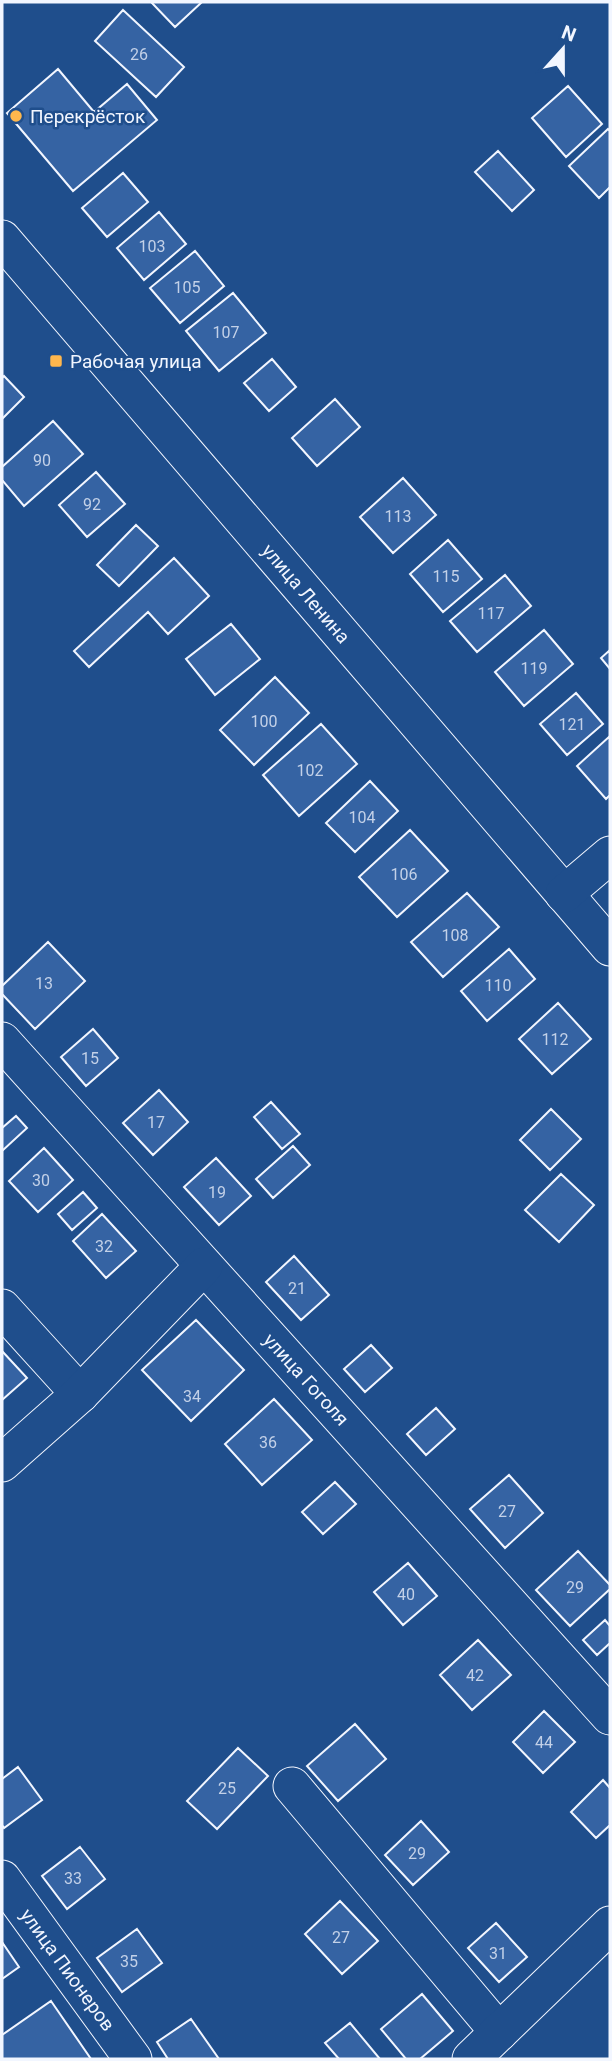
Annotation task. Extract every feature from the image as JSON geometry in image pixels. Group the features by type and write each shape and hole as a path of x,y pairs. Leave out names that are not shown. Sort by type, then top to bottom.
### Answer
{"street":[{"name":"улица Ленина","path":"2,239 610,947"},
{"path":"564,894 610,855"},
{"name":"улица Гоголя","path":"2,1041 610,1717"},
{"path":"2,1463 80,1394 204,1266"},
{"path":"2,1308 80,1394"},
{"path":"292,1786 499,2032"},
{"name":"улица Пионеров","path":"2,1879 133,2059"},
{"path":"471,2059 610,1925"}],"building":[{"path":"151,2 202,2 175,27"},
{"path":"123,10 184,67 156,97 95,41"},
{"path":"58,69 94,112 127,84 157,120 73,191 7,113"},
{"path":"568,86 602,124 566,157 532,118"},
{"path":"608,129 610,187 599,198 569,166"},
{"path":"498,151 534,190 512,211 475,172"},
{"path":"123,173 148,202 107,237 82,208"},
{"path":"159,212 186,244 144,280 117,248"},
{"path":"195,251 224,286 180,323 150,288"},
{"path":"233,293 266,333 219,371 186,331"},
{"path":"272,359 296,387 269,411 244,383"},
{"path":"4,376 24,397 2,419 2,378"},
{"path":"335,399 360,427 317,466 292,438"},
{"path":"53,421 83,454 24,506 2,480 2,467"},
{"path":"96,472 125,504 87,537 59,505"},
{"path":"403,478 436,515 393,553 360,517"},
{"path":"136,525 158,546 119,586 97,565"},
{"path":"448,540 482,579 443,612 410,574"},
{"path":"174,558 209,596 168,634 148,612 89,667 74,651"},
{"path":"505,575 531,606 477,652 450,621"},
{"path":"231,624 260,659 215,695 186,659"},
{"path":"544,630 573,664 524,706 495,672"},
{"path":"610,650 610,669 601,658"},
{"path":"275,677 309,713 254,765 220,730"},
{"path":"576,693 603,724 567,755 540,724"},
{"path":"321,724 357,764 299,816 263,775"},
{"path":"610,736 610,795 606,799 577,766"},
{"path":"370,781 398,811 355,852 326,823"},
{"path":"410,830 448,871 397,917 359,877"},
{"path":"467,893 499,927 443,977 411,942"},
{"path":"48,942 85,981 35,1029 2,994 2,986"},
{"path":"509,949 535,979 487,1021 461,991"},
{"path":"558,1003 591,1039 552,1074 519,1039"},
{"path":"93,1029 118,1058 86,1086 61,1057"},
{"path":"159,1090 188,1122 153,1155 123,1123"},
{"path":"271,1102 300,1134 282,1149 254,1117"},
{"path":"551,1109 581,1139 550,1170 520,1140"},
{"path":"16,1116 27,1128 2,1151 2,1128"},
{"path":"293,1146 310,1165 273,1198 256,1179"},
{"path":"44,1148 73,1180 38,1212 9,1181"},
{"path":"216,1158 251,1196 219,1225 184,1187"},
{"path":"561,1174 594,1205 559,1242 525,1210"},
{"path":"83,1192 97,1208 72,1230 58,1214"},
{"path":"102,1214 136,1251 106,1278 73,1241"},
{"path":"294,1256 329,1295 301,1320 266,1282"},
{"path":"196,1320 244,1370 191,1421 142,1370"},
{"path":"371,1345 392,1368 365,1392 344,1369"},
{"path":"2,1351 27,1378 2,1400"},
{"path":"274,1399 312,1440 262,1485 225,1444"},
{"path":"436,1408 455,1429 426,1455 407,1434"},
{"path":"509,1475 543,1513 505,1548 470,1509"},
{"path":"335,1482 356,1504 323,1534 302,1512"},
{"path":"578,1551 610,1585 610,1589 570,1626 536,1590"},
{"path":"408,1563 437,1596 403,1625 374,1592"},
{"path":"605,1620 610,1626 610,1643 597,1655 583,1640"},
{"path":"478,1640 511,1675 472,1710 440,1675"},
{"path":"544,1711 575,1742 543,1773 513,1742"},
{"path":"355,1724 386,1759 338,1801 307,1766"},
{"path":"238,1748 268,1776 217,1829 187,1801"},
{"path":"18,1767 42,1800 4,1828 2,1779"},
{"path":"603,1780 610,1788 610,1825 596,1838 571,1812"},
{"path":"421,1821 449,1852 413,1885 385,1855"},
{"path":"80,1847 105,1879 67,1909 42,1876"},
{"path":"340,1901 378,1941 342,1974 305,1934"},
{"path":"496,1923 527,1957 499,1982 468,1948"},
{"path":"137,1929 162,1963 122,1992 97,1958"},
{"path":"2,1942 19,1967 2,1979"},
{"path":"422,1994 453,2031 420,2059 406,2059 381,2029"},
{"path":"51,2001 91,2059 2,2059 2,2035"},
{"path":"191,2019 219,2059 168,2059 157,2042"},
{"path":"350,2023 380,2059 339,2059 325,2043"}],"place":[{"name":"Перекрёсток","path":"16,116"},
{"name":"Рабочая улица","path":"56,361"}]}
